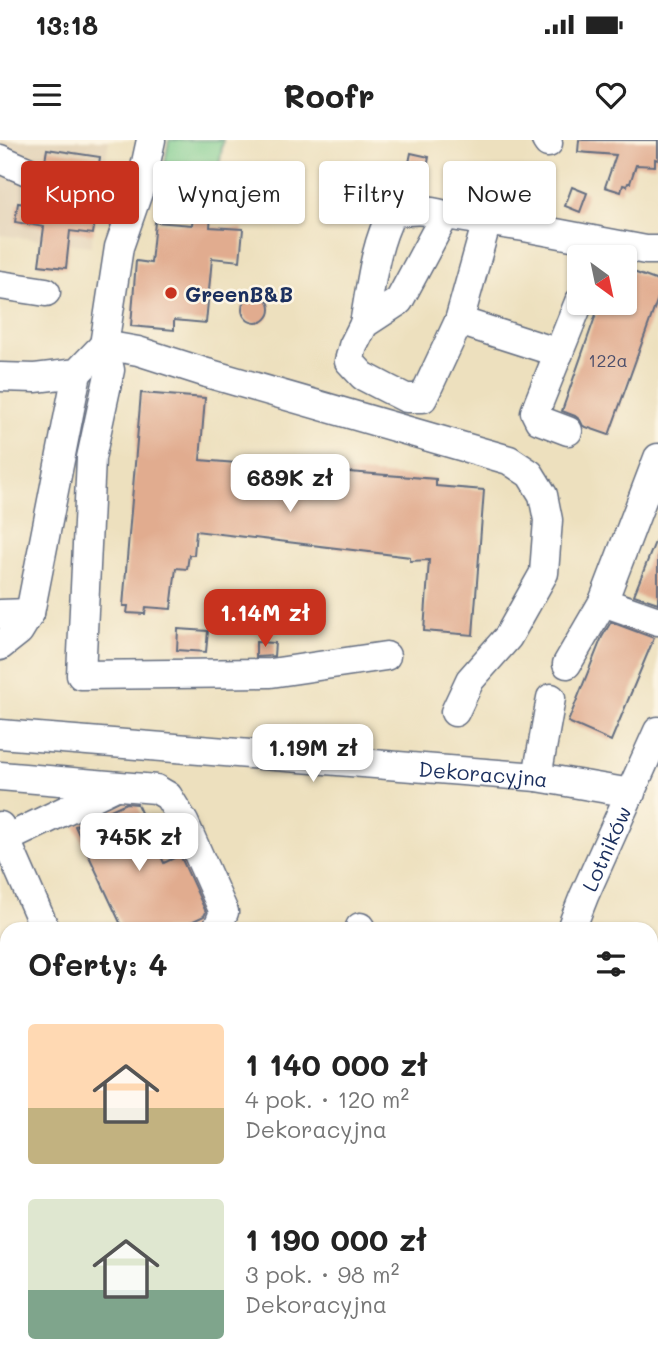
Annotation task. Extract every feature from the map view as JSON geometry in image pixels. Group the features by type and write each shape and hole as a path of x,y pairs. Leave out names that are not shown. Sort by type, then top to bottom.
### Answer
{"street":[{"path":"139,187 152,140"},
{"path":"0,159 21,168"},
{"path":"443,214 430,210 392,213 378,250 364,324 349,361 363,376 406,398 423,398 459,321 486,224"},
{"path":"364,324 399,301 443,219"},
{"path":"127,224 119,247 104,345 110,370 91,458 81,675 271,673 386,656"},
{"path":"495,224 583,245"},
{"path":"637,250 658,250"},
{"path":"0,285 46,292"},
{"path":"568,431 539,420 535,412 574,315"},
{"path":"459,321 559,353"},
{"path":"0,646 19,631 30,613 77,373 104,345"},
{"path":"104,345 138,351 509,460 530,474 543,495 548,520 544,573 508,637 470,680 456,712"},
{"path":"0,377 35,378 77,373"},
{"path":"567,664 603,602 658,458"},
{"path":"603,602 658,621"},
{"path":"0,614 30,613"},
{"path":"537,777 551,698"},
{"name":"Lotników","path":"574,922 658,731"},
{"name":"Dekoracyjna","path":"0,734 537,777 631,793"},
{"path":"0,776 156,789 168,796 184,822 224,912 220,922"},
{"path":"42,922 3,832 116,786"}],"shaded area":[{"path":"0,140 109,140 105,161 21,161 21,224 95,224 91,246 0,235"}],"green space":[{"path":"169,140 223,140 220,161 165,161"}],"building":[{"path":"579,140 658,140 658,160 655,159 655,166 636,165 630,183 623,185 621,192 605,187 616,155 578,152"},
{"path":"47,149 100,157 99,161 45,161"},
{"path":"411,153 429,157 428,161 409,161"},
{"path":"572,187 587,193 580,212 565,206"},
{"path":"18,203 21,203 21,223 15,222"},
{"path":"27,224 94,224 93,234 70,231 66,268 39,265 44,227"},
{"name":"GreenB&B","path":"155,224 210,224 210,227 243,229 240,261 212,258 206,323 174,320 174,330 131,326 136,261 151,263"},
{"path":"637,273 658,281 658,298 609,435 583,426 575,416 562,411 596,315 637,315"},
{"path":"256,295 266,299 270,309 266,319 256,323 246,319 242,309 246,299"},
{"path":"141,393 205,398 200,460 436,479 436,486 484,490 473,635 424,631 429,560 410,561 410,557 196,531 194,555 189,555 187,569 176,568 171,609 146,607 145,614 127,613 128,606 123,606"},
{"path":"658,537 658,603 634,595"},
{"path":"611,622 654,638 611,741 568,722 602,637"},
{"path":"178,629 208,631 206,652 177,650"},
{"path":"256,642 275,643 274,656 256,657"},
{"path":"126,803 137,804 164,863 180,855 206,912 204,916 191,922 120,922 75,826"}],"place":[{"name":"GreenB&B","path":"171,293"}]}
